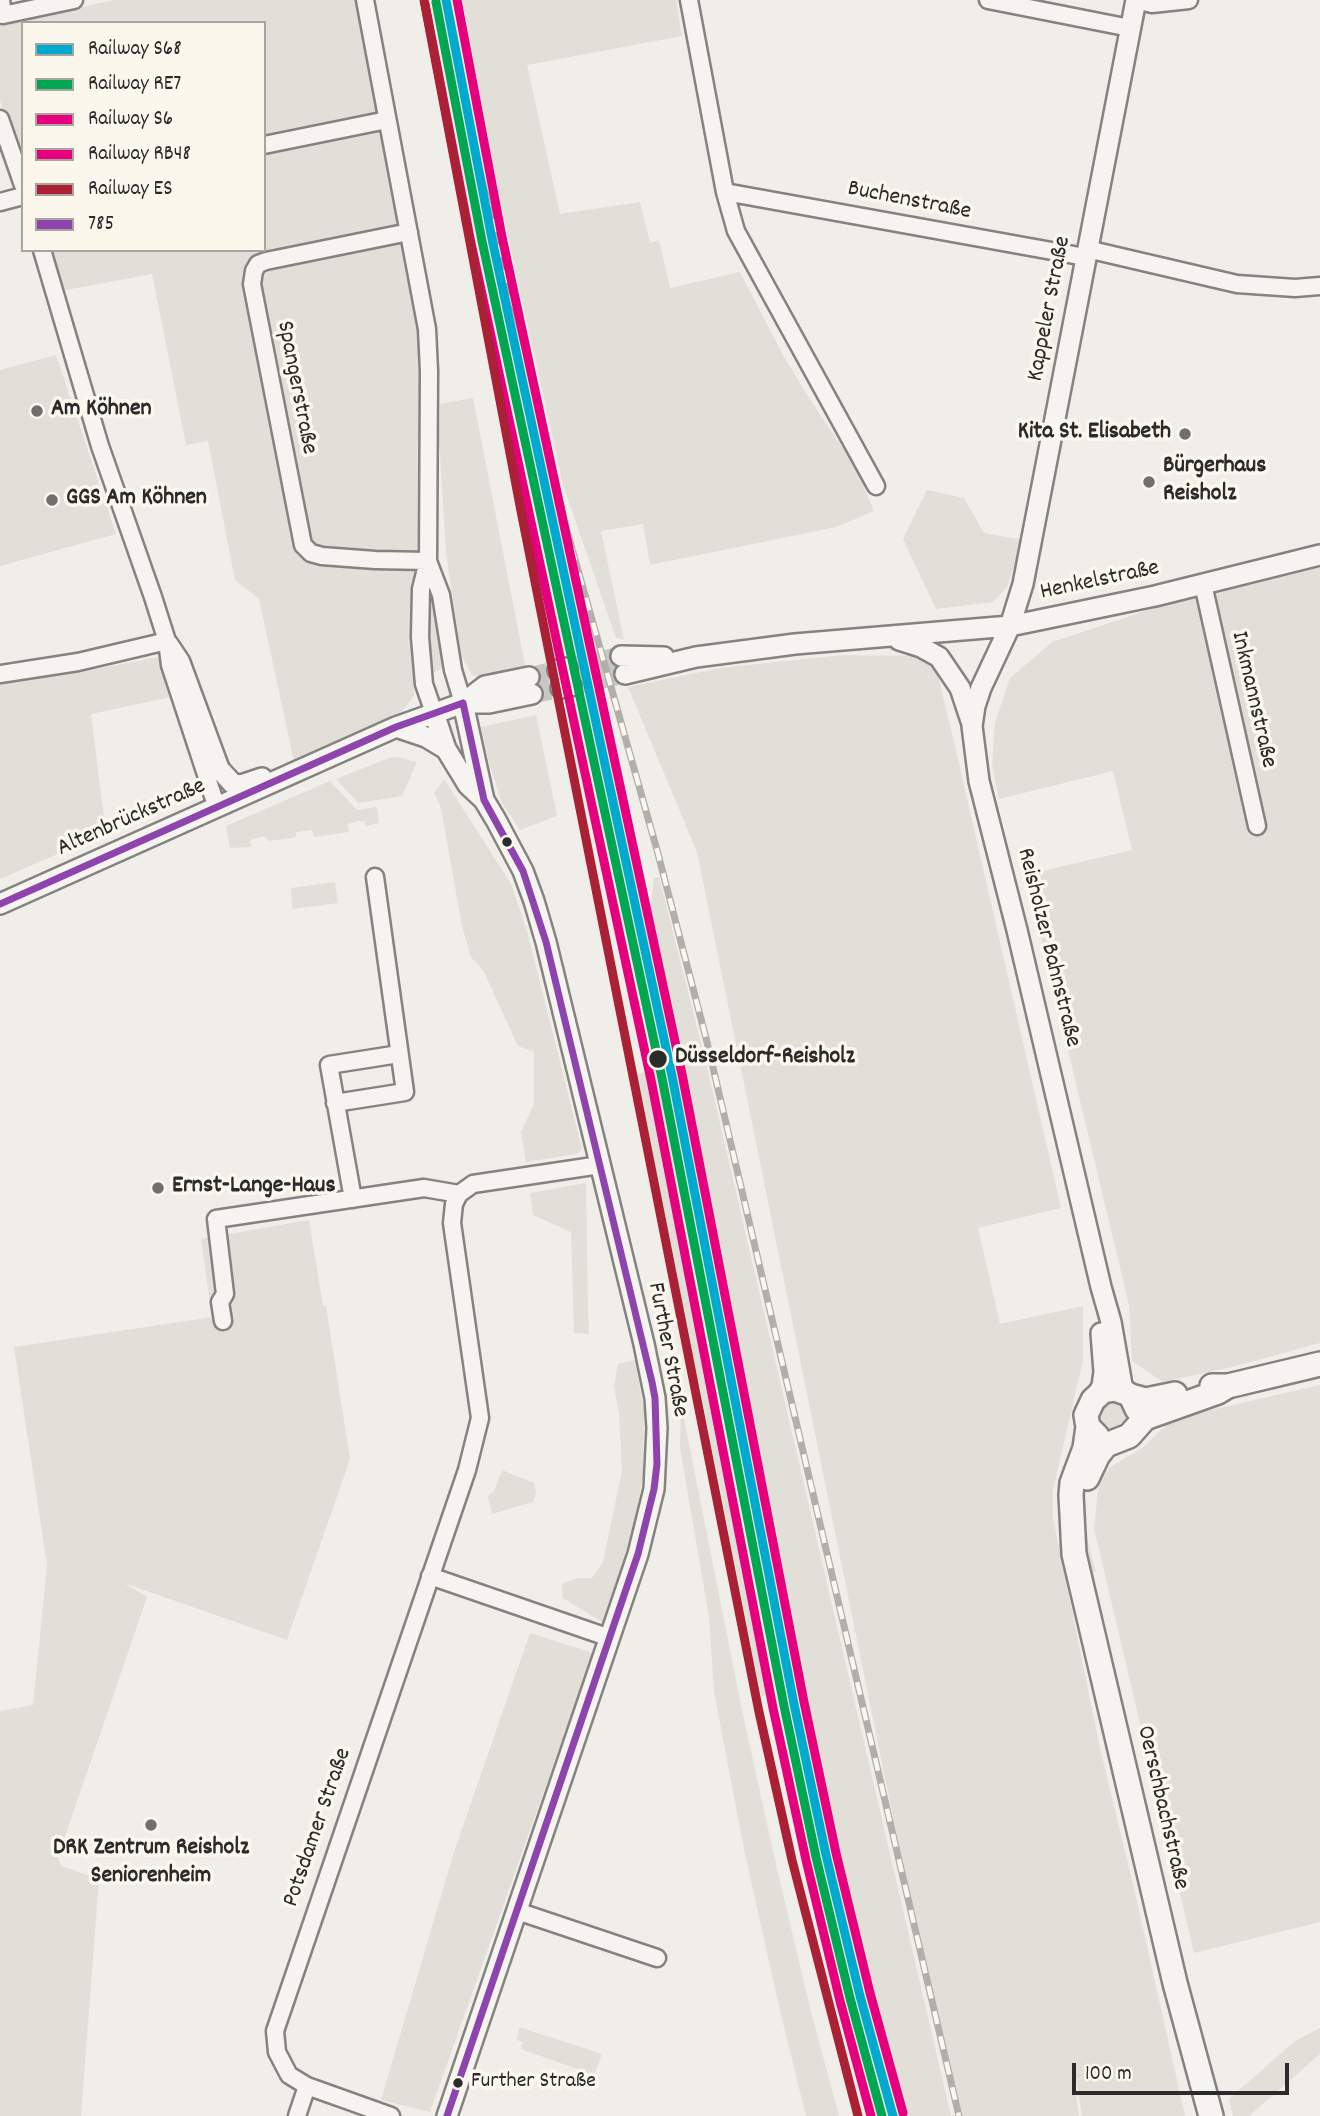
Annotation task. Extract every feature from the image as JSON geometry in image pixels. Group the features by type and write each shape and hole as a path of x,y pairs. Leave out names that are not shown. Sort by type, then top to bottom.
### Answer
{"main road":[{"path":"1097,1395 1108,1389 1146,1400 1214,1386 1228,1386 1320,1364"},
{"path":"1088,1427 1098,1438 1125,1435 1145,1418 1228,1386"},
{"name":"Reisholzer Bahnstraße","path":"1125,1435 1138,1412 1128,1394"},
{"name":"Reisholzer Bahnstraße","path":"1088,1427 1086,1415 1097,1395"},
{"name":"Oerschbachstraße","path":"1088,1427 1085,1448 1072,1483 1073,1542 1175,1983 1211,2116"},
{"name":"Oerschbachstraße","path":"1073,1510 1098,1455 1106,1446 1125,1435"}],"street":[{"path":"1,0 3,15 66,1"},
{"path":"365,0 426,329 429,371 428,561 421,590 420,637 424,684 434,713"},
{"path":"689,0 725,192 736,231 876,486"},
{"path":"988,0 1130,28"},
{"path":"1137,0 1152,4 1189,0"},
{"name":"Kappeler Straße","path":"1010,626 1027,567 1137,0"},
{"path":"0,119 21,179"},
{"path":"266,145 387,120"},
{"name":"Buchenstraße","path":"725,192 1086,253 1237,284 1295,288 1320,286"},
{"path":"0,202 21,197"},
{"name":"Spangerstraße","path":"408,232 266,261 258,264 252,284 303,545 312,553 322,556 428,561"},
{"path":"43,252 100,446 167,641 170,665 217,808"},
{"name":"Henkelstraße","path":"623,665 887,636 1010,626 1203,584 1320,555"},
{"path":"428,561 441,595 453,670 463,703 489,703 531,685"},
{"name":"Inkmannstraße","path":"1203,584 1257,826"},
{"name":"Reisholzer Bahnstraße","path":"1010,626 981,688 972,726 979,780 1111,1322 1122,1385 1128,1394"},
{"name":"Henkelstraße","path":"887,636 921,646 939,657 960,688 972,726"},
{"path":"0,674 78,662 167,641"},
{"path":"167,641 181,661 222,772"},
{"name":"Altenbrückstraße","path":"0,904 396,727 463,703"},
{"name":"Further Straße","path":"447,2116 647,1523 656,1476 657,1428 652,1382 546,942 523,871 484,800 463,703"},
{"name":"Further Straße","path":"434,713 446,749 468,785 484,800"},
{"path":"396,727 426,737 446,749"},
{"name":"Altenbrückstraße","path":"222,772 228,780 241,785 264,778 284,778"},
{"path":"335,1103 405,1092 375,877"},
{"path":"353,1199 328,1065 399,1054"},
{"path":"223,1321 220,1302 225,1294 216,1219 424,1188 458,1194 467,1187 484,1181 600,1165"},
{"name":"Potsdamer Straße","path":"391,2116 307,2086 289,2075 281,2063 275,2040 277,2019 467,1470 481,1418 452,1223 458,1194"},
{"name":"Reisholzer Bahnstraße","path":"1097,1395 1102,1386 1104,1372 1101,1287"},
{"path":"430,1576 610,1638"},
{"path":"517,1911 657,1958"},
{"path":"296,2116 307,2086"}],"shaded area":[{"path":"115,0 358,0 381,118 266,142 266,21 21,21 21,167 0,100 0,24"},
{"path":"462,0 676,0 682,36 527,65 560,214 640,202 650,243 659,240 670,288 740,272 783,355 855,466 874,511 836,527 650,565 643,524 601,531 624,640 616,638 563,485 498,191"},
{"path":"383,127 421,331 421,557 414,592 414,696 401,713 294,761 259,599 235,580 208,441 186,445 152,274 55,292 44,252 266,252 266,150"},
{"name":"GGS Am Köhnen","path":"56,355 116,534 0,566 0,370"},
{"path":"473,398 526,670 485,679 472,675 461,655 446,552 439,441 440,404"},
{"path":"927,490 964,498 984,533 1023,540 1007,587 993,602 936,609 903,539"},
{"path":"1320,561 1320,1343 1163,1382 1132,1361 1129,1305 1026,875 1132,850 1113,771 999,799 992,764 995,723 1010,678 1052,642 1221,586"},
{"path":"433,583 447,666 432,673 428,586"},
{"path":"843,655 923,656 936,668 952,733 1061,1208 978,1228 1000,1324 1083,1306 1083,1360 1053,1490 1053,1518 1100,1748 1185,2116 1082,2116 1076,2080 1088,2076 1074,2079 1079,2116 960,2116 915,1926 697,852 628,687 720,668"},
{"path":"158,657 171,697 91,714 106,833 0,879 0,684"},
{"path":"536,715 557,816 520,830 502,803 481,727"},
{"path":"398,757 417,762 402,796 358,803 336,779 389,758"},
{"path":"444,779 511,884 527,931 582,1149 577,1154 526,1162 521,1132 534,1104 534,1052 518,1046 484,972 471,957 462,926 441,808 434,793"},
{"path":"330,781 357,810 377,807 379,823 366,826 364,821 358,821 348,824 349,832 314,837 312,830 296,832 296,837 292,838 268,841 266,837 260,837 250,840 251,847 230,848 226,826"},
{"path":"659,877 705,1059 951,2116 901,2116 820,1783 682,1064 650,912 654,878"},
{"path":"335,882 338,903 292,909 291,888"},
{"path":"656,1070 769,1695 761,1696 699,1382 693,1373 636,1074"},
{"path":"586,1183 589,1334 574,1333 571,1232 533,1215 530,1193"},
{"path":"309,1220 323,1306 326,1306 350,1459 287,1640 124,1583 147,1597 58,1857 61,1866 99,1879 81,2116 0,2116 0,1711 33,1705 47,1565 14,1347 212,1317 201,1239"},
{"path":"635,1360 644,1412 643,1474 637,1513 605,1624 563,1598 562,1584 578,1578 592,1578 603,1562 622,1471 619,1414 614,1386 618,1364"},
{"path":"1320,1385 1320,1922 1194,1953 1094,1528 1099,1482 1109,1468 1145,1446 1169,1422"},
{"path":"1113,1400 1124,1404 1128,1415 1124,1426 1113,1430 1102,1426 1098,1415 1102,1404"},
{"path":"681,1404 775,1860 839,2116 806,2116 744,1849 714,1692 709,1617 680,1448"},
{"path":"502,1470 534,1483 536,1493 533,1502 492,1514 488,1496 494,1491"},
{"path":"1084,1501 1088,1542 1096,1572 1091,1573 1090,1569 1086,1569 1081,1515"},
{"path":"530,1633 593,1653 430,2112 381,2100 454,1852"},
{"path":"519,2027 602,2054 594,2075 521,2049 523,2042 517,2040"},
{"path":"1320,2028 1320,2054 1249,2116 1233,2116 1229,2099 1295,2041"}],"tunnel":[{"path":"567,668 621,656"},
{"path":"529,677 558,670"},
{"path":"571,686 625,674"},
{"path":"532,694 561,688"}],"railway":[{"path":"479,169 527,356 565,524 657,850 707,1042 959,2116"}],"rail line":[{"name":"ES","path":"424,0 520,506 759,1712 792,1860 858,2116"},
{"name":"S68","path":"446,0 492,239 672,1076 794,1704 826,1855 860,1996 893,2116"},
{"name":"S6","path":"457,0 502,237 682,1074 804,1702 836,1853 903,2113"},
{"name":"RE7","path":"436,2 482,241 662,1078 784,1706 816,1857 882,2116"},
{"name":"RB48","path":"425,4 471,243 651,1080 773,1708 806,1860 871,2116"}],"transit line":[{"name":"785","path":"0,904 396,727 463,703"},
{"name":"785","path":"447,2116 638,1554 654,1489 657,1464 652,1382 546,942 523,871 484,800 463,703"}],"place":[{"name":"Am Köhnen","path":"37,411"},
{"name":"Kita St. Elisabeth","path":"1185,434"},
{"name":"Bürgerhaus Reisholz","path":"1149,482"},
{"name":"GGS Am Köhnen","path":"52,500"},
{"name":"Düsseldorf-Reisholz","path":"658,1059"},
{"name":"Ernst-Lange-Haus","path":"158,1188"},
{"name":"DRK Zentrum Reisholz Seniorenheim","path":"151,1825"},
{"name":"Further Straße","path":"458,2083"}]}
